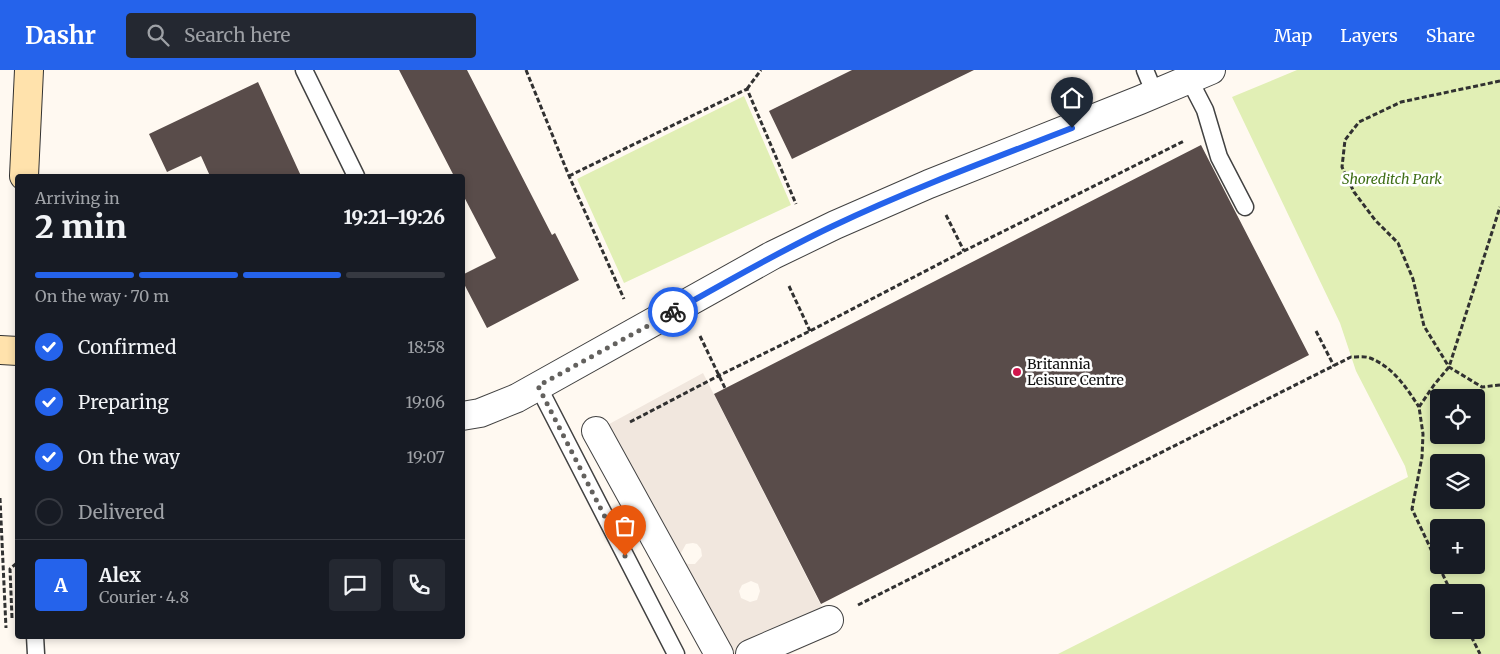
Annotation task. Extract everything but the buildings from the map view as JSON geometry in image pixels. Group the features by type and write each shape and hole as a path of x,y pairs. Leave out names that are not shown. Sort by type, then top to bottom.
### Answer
{"street":[{"path":"24,174 28,70"},
{"path":"465,415 487,410 517,398 773,255 810,237 1150,82 1200,75"},
{"path":"0,350 15,351"},
{"path":"598,435 718,654"},
{"path":"750,654 829,620"}],"lane":[{"path":"304,70 355,174"},
{"path":"1200,75 1205,110 1220,157 1245,207"},
{"path":"538,386 676,654"},
{"path":"35,639 36,654"}],"path":[{"path":"526,70 569,176 639,331"},
{"path":"569,176 747,89 761,70"},
{"path":"1500,81 1401,102 1359,122 1345,140 1342,167 1354,192 1375,220 1398,243 1413,279 1424,326 1449,366 1482,387 1500,385"},
{"path":"747,89 810,237"},
{"path":"598,435 810,331 956,255 1211,127"},
{"path":"1419,407 1449,366 1500,207"},
{"path":"773,255 785,276 810,331"},
{"path":"697,331 726,388"},
{"path":"1316,331 1334,366"},
{"path":"858,605 1351,356 1369,357 1393,371 1406,386 1419,407 1423,434 1422,457 1412,509 1447,584"},
{"path":"0,498 6,635"},
{"path":"12,626 10,569 15,565"},
{"path":"1472,639 1480,654"}],"green space":[{"name":"Shoreditch Park","path":"1297,70 1500,70 1500,654 1058,654 1408,477 1405,466 1356,371 1340,323 1232,97"},
{"path":"744,96 791,205 624,283 577,179"}],"shaded area":[{"path":"703,373 835,633 790,654 712,654 589,435","holes":["686,544 697,544 701,549 702,556 695,564 688,564 683,560 681,553","751,581 758,584 760,591 757,600 750,602 741,598 739,591 742,585"]}],"way so far":[{"path":"625,556 538,386 673,312"}],"place":[{"name":"Britannia Leisure Centre","path":"1017,372"}],"route":[{"path":"673,312 773,255 835,225 929,184 1072,128"}]}
